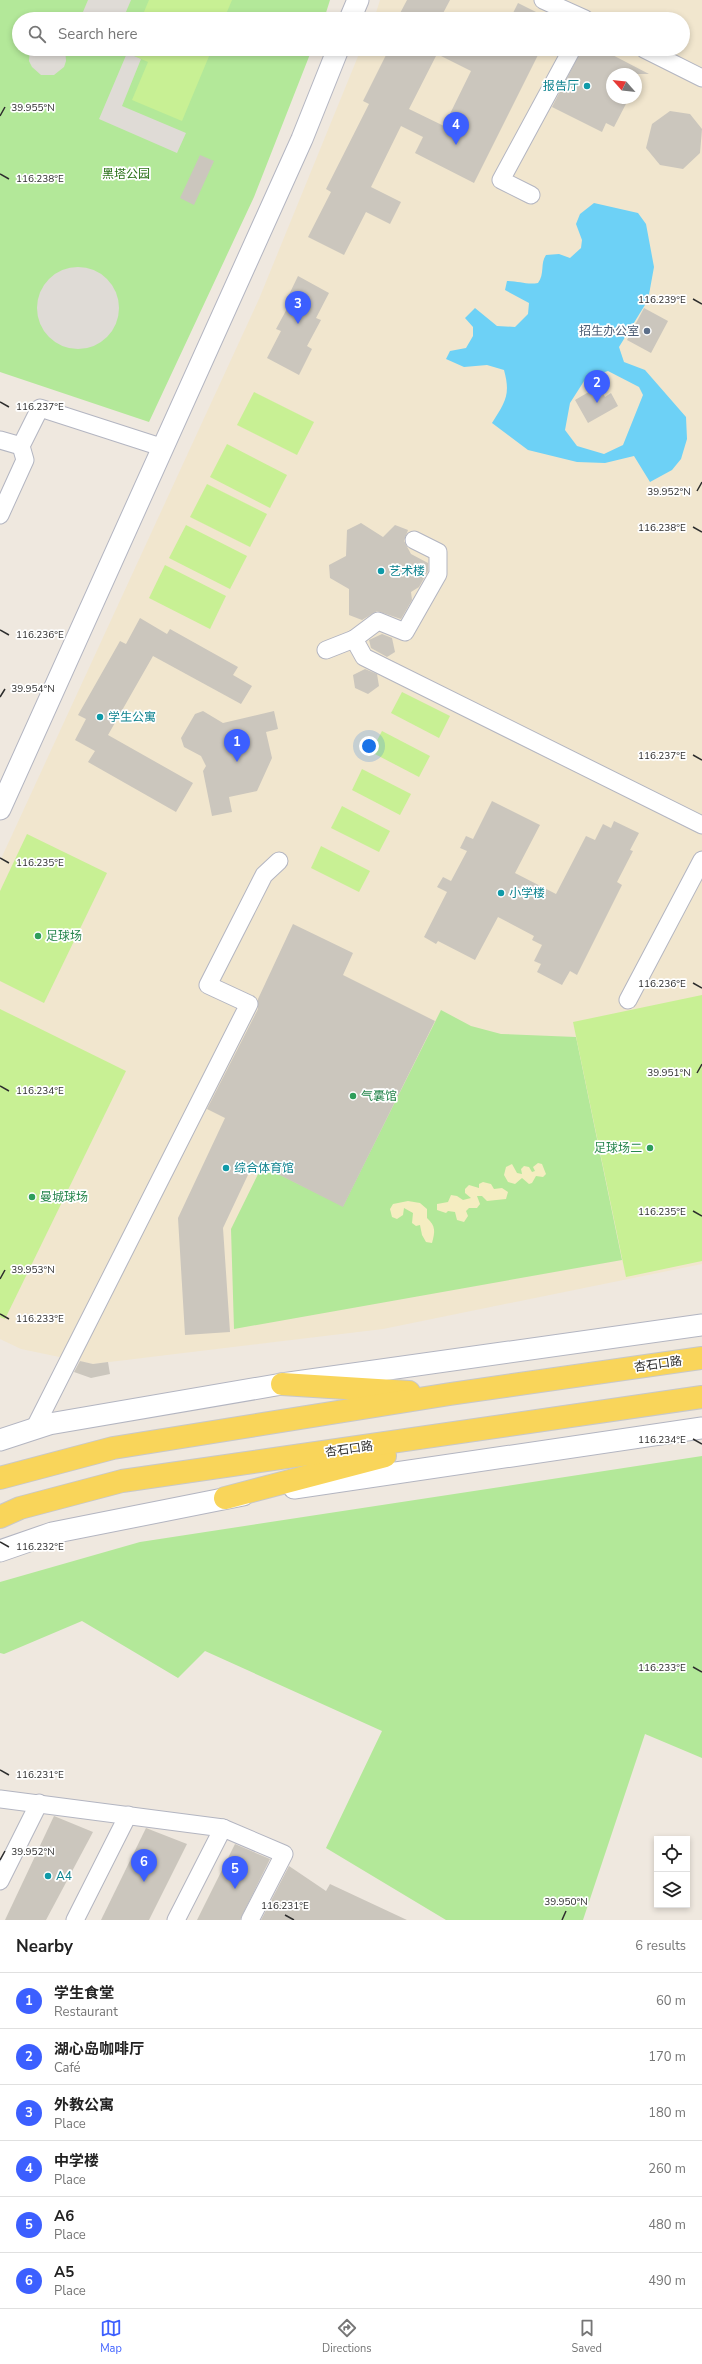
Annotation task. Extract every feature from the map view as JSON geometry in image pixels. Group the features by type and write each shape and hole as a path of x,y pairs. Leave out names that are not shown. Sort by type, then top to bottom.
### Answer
{"main road":[{"name":"杏石口路","path":"0,1478 113,1448 450,1394 702,1358"},
{"path":"282,1384 450,1394"},
{"name":"杏石口路","path":"0,1517 20,1508 122,1481 702,1397"},
{"path":"226,1498 482,1430"}],"street":[{"path":"353,12 358,0"},
{"path":"543,0 570,12"},
{"path":"0,809 302,139 335,56"},
{"path":"532,195 501,180 568,56"},
{"path":"658,56 702,78"},
{"path":"0,515 25,460 21,446 40,408 164,448"},
{"path":"0,440 21,446"},
{"path":"326,650 354,639 378,621 405,632 438,574 438,552 414,540"},
{"path":"354,639 364,657 702,825"},
{"path":"628,1000 702,860"},
{"path":"34,1429 249,1004 208,984 264,875 279,861"},
{"path":"0,1440 56,1423 282,1384 702,1325"},
{"path":"0,1550 52,1534 226,1498 702,1428"},
{"path":"0,1799 223,1828 284,1854 250,1920"},
{"path":"0,1881 39,1803"},
{"path":"75,1920 128,1815"},
{"path":"176,1920 223,1828"}],"shaded area":[{"path":"88,0 131,0 126,12 83,12"},
{"path":"380,0 702,0 702,1264 383,1329 93,1364 21,1349 0,1339 0,861 259,299 358,56 690,56 690,12 376,12"},
{"path":"29,56 66,56 66,61 64,67 54,75 41,75 32,67 29,61"},
{"path":"126,56 134,56 141,59 122,106 186,133 177,153 99,119"},
{"path":"78,267 94,270 107,279 116,292 119,308 116,324 107,337 94,346 78,349 62,346 49,337 40,324 37,308 40,292 49,279 62,270"}],"green space":[{"name":"黑塔公园","path":"0,0 330,0 326,12 12,12 12,56 309,56 254,197 149,422 0,372"},
{"path":"149,0 232,0 227,12 144,12"},
{"path":"134,56 209,56 182,121 132,100 148,62"},
{"path":"254,392 314,422 297,455 237,425"},
{"path":"227,444 287,475 270,508 210,477"},
{"path":"207,484 267,514 250,547 190,517"},
{"path":"186,525 247,556 230,589 169,558"},
{"path":"165,565 226,596 210,629 149,598"},
{"path":"402,692 450,716 439,738 391,713"},
{"path":"382,731 430,756 419,777 371,752"},
{"path":"362,769 411,794 400,815 352,790"},
{"path":"342,806 390,831 379,852 331,828"},
{"name":"足球场","path":"27,834 107,873 44,1003 0,981 0,891"},
{"path":"321,846 370,871 359,892 311,868"},
{"name":"足球场二","path":"702,995 702,1261 626,1277 573,1022"},
{"name":"曼城球场","path":"0,1009 126,1071 5,1319 0,1317"},
{"path":"441,1010 471,1026 501,1034 576,1037 622,1260 234,1329 231,1229 262,1166 343,1206"},
{"path":"702,1456 702,1758 645,1734 583,1920 446,1920 326,1848 382,1731 205,1651 178,1678 82,1621 4,1654 0,1653 0,1582 140,1542"}],"sand":[{"path":"538,1163 542,1164 546,1174 543,1177 536,1176 532,1183 529,1184 522,1178 515,1184 508,1182 504,1175 506,1167 512,1164 517,1173 522,1174 521,1169 524,1166 529,1167 532,1172 535,1171 533,1167"},
{"path":"483,1182 491,1184 494,1189 502,1188 508,1192 506,1199 487,1201 482,1196 477,1196 480,1204 477,1208 469,1208 466,1211 468,1216 464,1222 457,1220 455,1212 448,1211 446,1213 437,1210 437,1204 448,1202 451,1195 457,1196 463,1200 471,1198 465,1193 465,1189 469,1185 479,1188 479,1184"},
{"path":"408,1201 420,1203 427,1209 427,1218 434,1229 432,1243 426,1242 422,1235 420,1225 416,1226 412,1223 413,1213 404,1208 403,1215 397,1219 392,1217 390,1209 393,1204"}],"water":[{"path":"594,203 638,213 646,224 654,267 648,300 619,347 624,362 645,370 686,417 687,439 681,459 672,470 650,482 634,456 605,463 577,462 528,450 492,423 506,398 507,386 504,370 487,365 464,367 446,359 450,351 466,348 473,336 473,327 465,318 475,308 497,326 515,327 528,314 529,303 505,290 507,281 530,284 538,283 541,276 543,261 546,255 559,254 570,258 581,248 582,240 576,224 580,214","holes":["608,371 639,387 643,395 623,445 604,454 577,446 565,430 570,403 586,378"]}],"building":[{"path":"407,0 450,0 444,12 401,12"},
{"path":"518,3 536,12 514,12"},
{"path":"386,56 436,56 409,109 444,126 471,71 441,56 538,56 474,183 415,153 423,137 401,126 371,187 401,202 390,224 366,212 344,255 308,237 331,192 326,189 369,104 363,101"},
{"name":"报告厅","path":"578,56 614,56 637,68 606,68 606,104 626,104 614,127 606,123 602,132 552,107"},
{"name":"报告厅","path":"642,70 649,74 642,74"},
{"path":"670,111 690,114 702,129 700,153 683,169 660,165 646,148 652,124"},
{"path":"200,155 214,161 194,205 180,198"},
{"path":"298,276 329,293 316,318 321,320 307,346 312,349 299,375 267,358 281,331 276,329 289,305 285,303"},
{"name":"招生办公室","path":"644,308 668,321 651,353 627,340"},
{"path":"599,386 605,397 611,393 618,406 588,423 575,400"},
{"name":"艺术楼","path":"361,523 383,537 395,525 408,530 404,541 411,554 428,563 428,571 419,587 411,592 412,600 401,619 377,611 362,620 349,615 349,589 330,578 329,565 346,556 347,530"},
{"name":"学生公寓","path":"140,618 167,634 170,629 238,667 233,675 252,686 241,704 153,656 108,735 193,783 176,812 88,762 95,751 75,740 86,719 78,715 120,641 126,644"},
{"path":"382,634 392,638 395,652 387,657 371,648 369,640"},
{"path":"365,669 377,674 379,686 368,694 355,688 353,675"},
{"path":"203,711 223,723 274,711 278,729 266,732 272,758 257,791 229,797 232,812 212,816 203,771 206,766 201,756 184,747 181,738 195,714"},
{"name":"小学楼","path":"492,801 540,825 515,873 556,894 586,836 595,840 603,824 611,828 614,821 639,833 630,850 633,851 617,882 622,885 577,975 570,971 562,985 537,972 541,964 534,961 542,945 532,940 534,936 498,917 475,960 438,941 436,944 424,937 447,892 437,887 443,877 451,881 467,851 460,848 466,836 473,839"},
{"path":"293,924 353,953 343,975 435,1021 343,1207 254,1162 223,1228 230,1332 185,1335 178,1218 225,1118 207,1109 258,1009 258,999"},
{"path":"80,1361 93,1364 108,1362 110,1374 91,1378 74,1372"},
{"name":"A4","path":"54,1816 93,1832 46,1920 5,1920"},
{"path":"146,1828 187,1844 149,1920 101,1920"},
{"path":"235,1844 270,1859 240,1920 197,1920"},
{"path":"289,1866 326,1891 330,1884 407,1920 261,1920"}],"place":[{"name":"报告厅","path":"587,86"},
{"name":"中学楼","path":"456,145"},
{"name":"外教公寓","path":"298,324"},
{"name":"招生办公室","path":"647,331"},
{"name":"湖心岛咖啡厅","path":"597,403"},
{"name":"艺术楼","path":"381,571"},
{"name":"学生公寓","path":"100,717"},
{"name":"学生食堂","path":"237,762"},
{"name":"小学楼","path":"501,893"},
{"name":"足球场","path":"38,936"},
{"name":"气囊馆","path":"353,1096"},
{"name":"足球场二","path":"650,1148"},
{"name":"综合体育馆","path":"226,1168"},
{"name":"曼城球场","path":"32,1197"},
{"name":"A4","path":"48,1876"},
{"name":"A5","path":"144,1882"},
{"name":"A6","path":"235,1889"}]}
